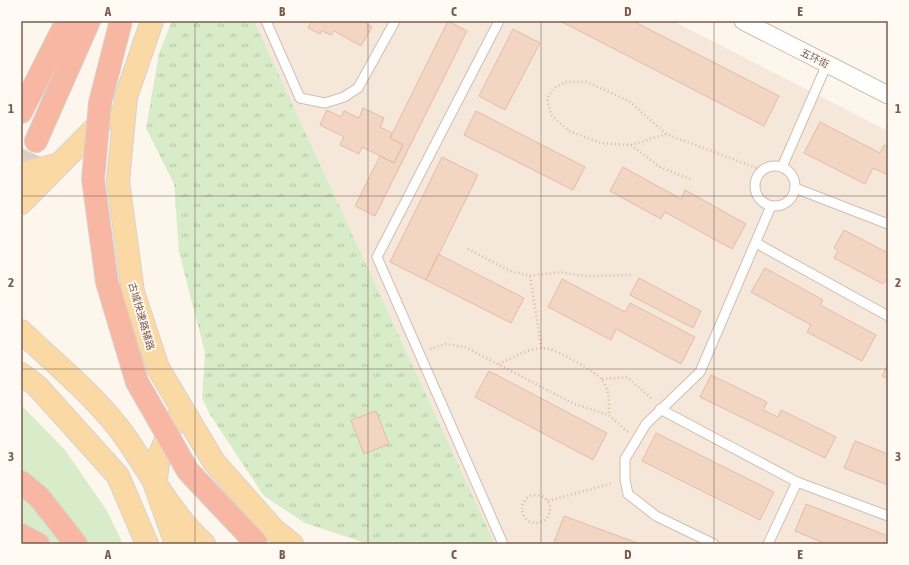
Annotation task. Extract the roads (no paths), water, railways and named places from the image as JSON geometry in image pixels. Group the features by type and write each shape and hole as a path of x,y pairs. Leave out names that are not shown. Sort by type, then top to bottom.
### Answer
{"highway":[{"path":"21,112 67,21"},
{"path":"36,141 89,21"},
{"path":"121,21 116,34 100,103 93,179 107,282 137,382 145,396 188,471 257,544"},
{"path":"21,482 39,497 76,544"},
{"path":"21,535 38,544"}],"main road":[{"name":"古城快速路辅路","path":"152,21 126,96 118,181 133,292 158,368 214,462 274,530 292,544"},
{"path":"21,203 126,96"},
{"path":"21,174 59,164"},
{"path":"21,332 102,410 126,438 155,486 194,535 204,544"},
{"path":"21,374 37,386 118,476 147,544"},
{"path":"176,544 155,486 159,456 174,419 178,402"}],"street":[{"name":"五环街","path":"743,21 888,95"}],"lane":[{"path":"266,21 300,98 325,103 344,97 358,88 395,21"},
{"path":"499,21 377,257 503,544"},
{"path":"782,167 827,64"},
{"path":"768,166 782,167 792,175 795,188 790,200 784,204 771,206 759,200 754,187 755,181 762,170 768,166"},
{"path":"795,188 888,224"},
{"path":"714,544 656,516 628,494 625,480 625,459 635,439 660,409 700,372 771,206"},
{"path":"756,243 888,316"},
{"path":"660,409 797,482 888,516"},
{"path":"768,544 797,482"}],"tunnel":[{"path":"21,172 36,141"}]}
